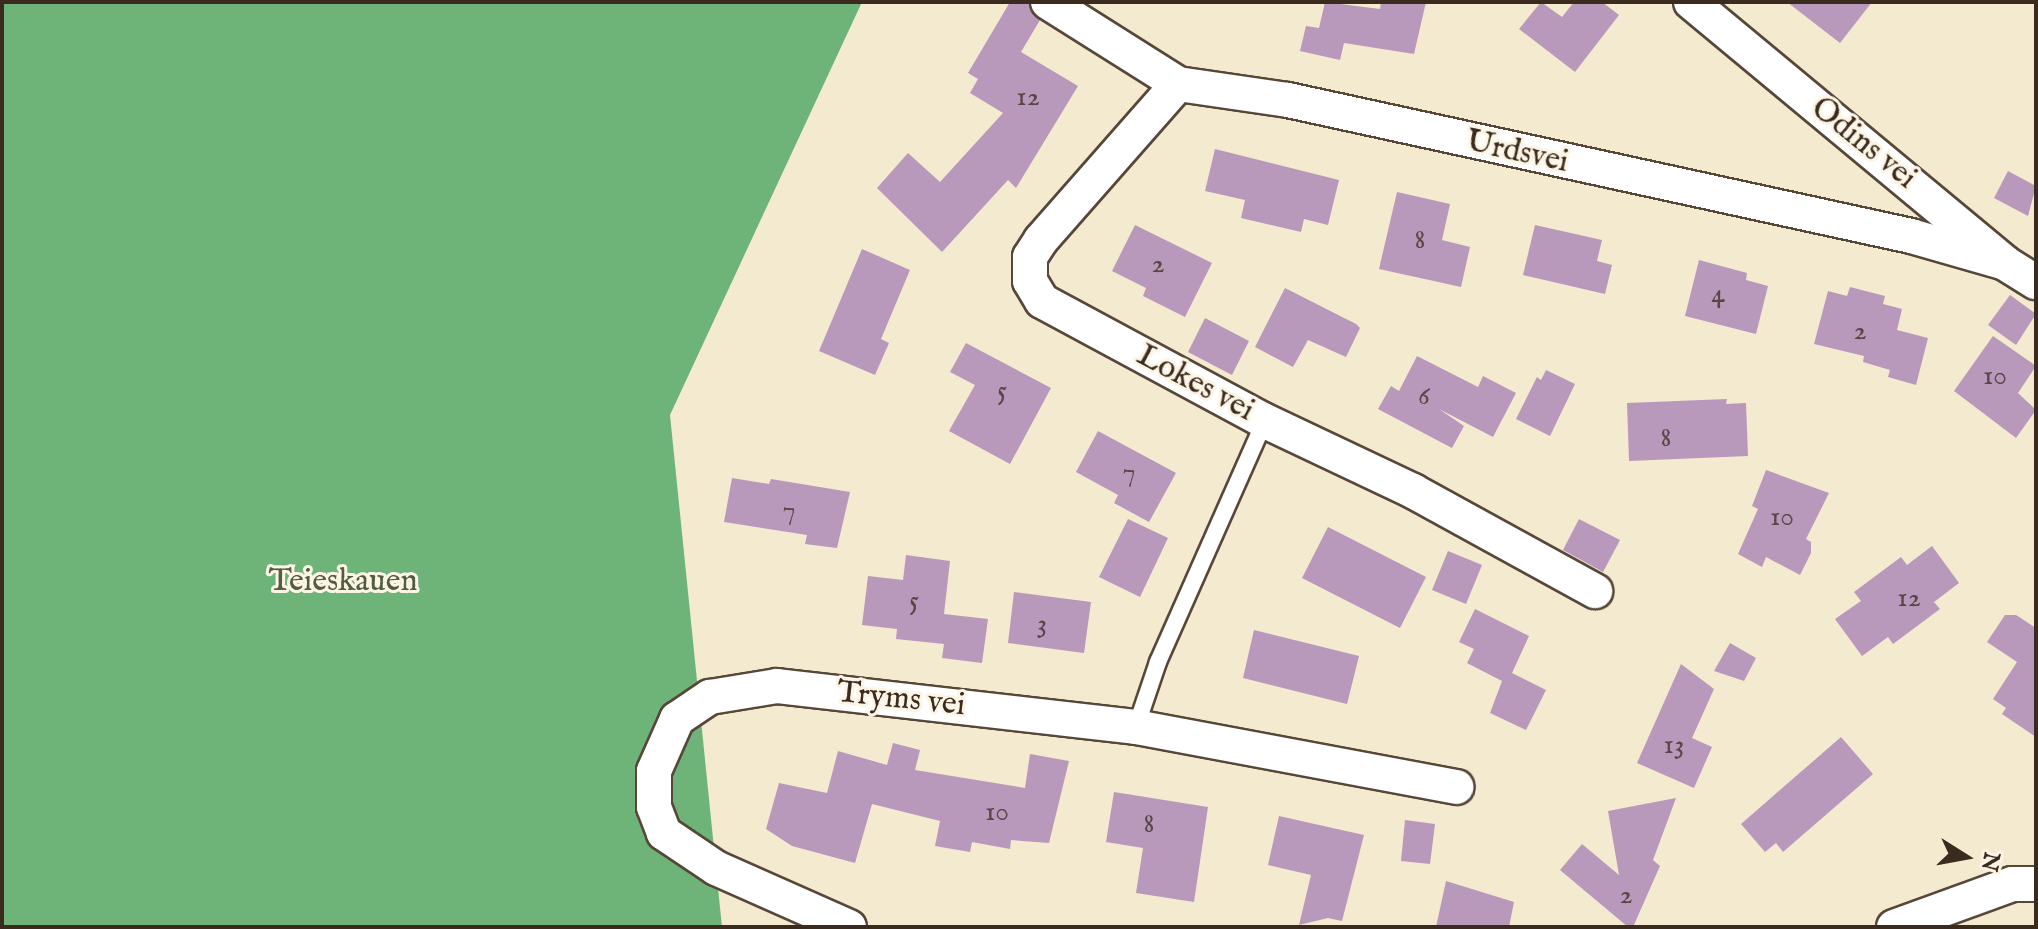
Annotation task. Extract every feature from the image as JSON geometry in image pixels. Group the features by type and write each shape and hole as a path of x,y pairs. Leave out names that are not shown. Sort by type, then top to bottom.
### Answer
{"street":[{"name":"Urdsvei","path":"1048,2 1178,84 1288,100 1911,236 2005,263"},
{"name":"Odins vei","path":"1691,2 2005,263 2036,282"},
{"name":"Lokes vei","path":"1178,84 1041,240 1030,257 1030,281 1042,301 1265,421 1413,491 1595,591"},
{"name":"Tryms vei","path":"849,927 716,868 664,833 654,807 654,771 677,719 710,697 777,686 1136,727 1456,787"},
{"path":"1894,927 2012,884 2036,884"}],"lane":[{"path":"1136,727 1158,662 1265,421"}],"green space":[{"name":"Teieskauen","path":"2,2 862,2 670,415 722,927 2,927"}],"building":[{"path":"1010,2 1028,2 1040,20 1021,52 1078,86 1016,188 1008,180 942,252 877,188 908,153 940,182 1003,113 970,93 978,79 968,73"},
{"path":"1325,2 1380,9 1381,2 1426,2 1414,54 1344,43 1340,60 1300,51 1306,26 1319,28"},
{"path":"1541,2 1562,17 1574,2 1602,2 1619,15 1575,72 1519,29"},
{"path":"1787,2 1872,2 1840,43"},
{"path":"1215,149 1339,180 1328,225 1304,219 1301,232 1241,218 1245,200 1205,191"},
{"path":"2008,171 2036,186 2028,216 1994,198"},
{"path":"1397,192 1450,204 1442,240 1470,247 1461,287 1379,269"},
{"path":"1135,225 1212,263 1185,317 1143,296 1146,288 1112,271"},
{"path":"1535,225 1602,240 1597,261 1612,265 1605,294 1523,275"},
{"path":"862,249 910,270 881,339 889,343 875,375 819,351"},
{"path":"1699,260 1747,273 1746,280 1768,286 1756,334 1685,316"},
{"path":"1850,287 1885,296 1883,304 1902,309 1897,330 1928,338 1916,385 1888,377 1890,370 1863,362 1864,356 1814,344 1828,291 1847,296"},
{"path":"1285,288 1360,328 1346,357 1308,340 1293,367 1255,347"},
{"path":"2010,295 2036,314 2016,345 1988,325"},
{"path":"1205,318 1249,341 1232,375 1188,352"},
{"path":"1993,336 2036,366 2018,393 2036,410 2016,438 1954,391"},
{"path":"966,343 1051,388 1010,464 949,431 975,385 950,372"},
{"path":"1417,356 1478,387 1483,376 1516,393 1493,437 1439,409 1464,426 1452,448 1378,409 1391,386 1399,391"},
{"path":"1546,370 1575,384 1550,436 1516,419 1537,377 1541,380"},
{"path":"1727,399 1726,404 1746,403 1748,456 1629,461 1627,403"},
{"path":"1098,431 1176,473 1149,522 1114,503 1118,495 1076,472"},
{"path":"1766,470 1829,493 1806,539 1811,542 1811,553 1800,575 1766,557 1762,567 1738,554 1758,509 1752,506"},
{"path":"732,478 769,484 771,479 850,492 837,548 805,544 807,535 724,522"},
{"path":"1128,519 1168,538 1140,597 1099,577"},
{"path":"1579,519 1620,540 1603,572 1563,550"},
{"path":"1328,527 1426,577 1400,628 1302,578"},
{"path":"1932,546 1959,583 1934,602 1940,609 1893,644 1888,637 1862,656 1835,619 1861,601 1854,592 1901,557 1907,565"},
{"path":"1448,551 1482,565 1466,604 1432,590"},
{"path":"906,555 950,561 944,614 988,619 982,663 942,658 944,644 896,639 897,629 862,625 868,576 903,580"},
{"path":"1014,592 1091,602 1084,653 1008,643"},
{"path":"1475,609 1529,636 1512,673 1546,690 1526,730 1490,713 1502,681 1467,663 1474,649 1459,642"},
{"path":"2005,615 2016,615 2036,628 2036,737 2002,714 2006,708 1993,699 2017,662 1987,642"},
{"path":"1254,630 1359,656 1347,704 1243,678"},
{"path":"1730,643 1756,658 1744,681 1714,671"},
{"path":"1681,664 1714,689 1692,738 1712,747 1694,788 1637,763"},
{"path":"1841,737 1873,774 1783,852 1776,843 1765,852 1741,824"},
{"path":"893,743 920,750 915,770 1025,788 1030,754 1069,761 1049,843 1011,840 1010,849 972,842 970,852 935,846 940,821 872,804 855,863 792,846 766,829 779,783 827,793 838,751 887,765"},
{"path":"1114,792 1208,807 1194,902 1136,893 1143,848 1106,842"},
{"path":"1676,798 1653,860 1660,866 1633,927 1628,927 1560,870 1582,844 1619,875 1608,811"},
{"path":"1279,816 1364,835 1342,921 1328,918 1299,925 1311,875 1268,865"},
{"path":"1405,820 1435,824 1430,864 1401,861"},
{"path":"1446,881 1514,902 1509,927 1436,927"}]}
